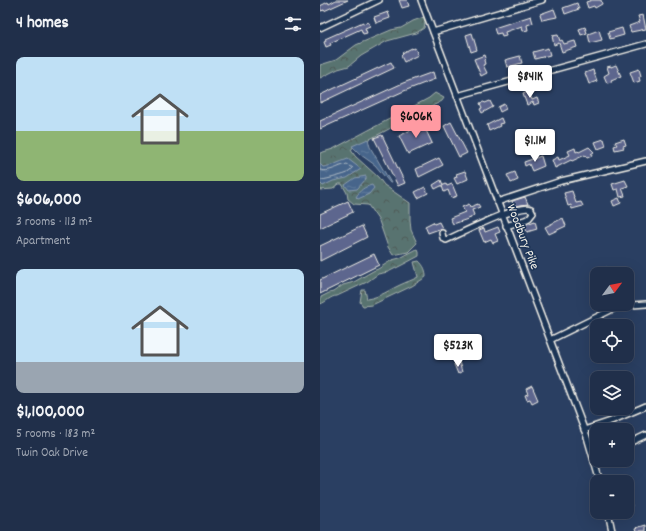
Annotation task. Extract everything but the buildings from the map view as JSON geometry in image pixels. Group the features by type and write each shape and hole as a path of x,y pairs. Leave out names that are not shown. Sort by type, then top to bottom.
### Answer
{"street":[{"path":"320,28 379,0"},
{"name":"Woodbury Pike","path":"421,0 584,430 590,450"},
{"path":"513,0 516,7"},
{"path":"433,32 542,0"},
{"path":"457,96 646,44"},
{"path":"497,202 561,181 646,161"},
{"path":"442,233 443,238 446,240 502,214 526,208 532,211 532,216 529,218 506,226"},
{"path":"550,340 619,306 646,304"},
{"path":"584,430 611,421 646,406"},
{"path":"634,441 646,435"},
{"path":"609,519 612,531"}],"green space":[{"path":"424,17 424,28 416,33 387,41 361,56 349,66 338,69 320,78 320,65 336,60 356,45 391,30 401,28"},
{"path":"435,93 444,98 442,101 365,142 354,146 351,150 355,156 378,177 384,185 410,203 411,230 417,243 408,252 393,255 388,247 379,221 368,205 354,204 348,199 347,193 342,184 339,184 333,189 320,190 320,153 333,149 429,98"},
{"path":"417,249 419,256 388,272 378,274 367,282 332,297 320,304 321,297 333,292 343,285 354,282 392,260 400,258"},
{"path":"419,261 426,272 426,277 412,286 372,305 363,306 360,302 362,290 365,290 367,299 372,298 418,277 414,262"}],"water":[{"path":"368,139 370,147 391,183 375,165 361,155 352,146"},
{"path":"348,159 361,169 347,178 333,181 323,186 320,183 320,164 323,167"},
{"path":"366,176 366,179 357,189 349,190 345,185 355,178"},
{"path":"372,185 374,188 369,194 358,199 356,197 362,189"}]}
